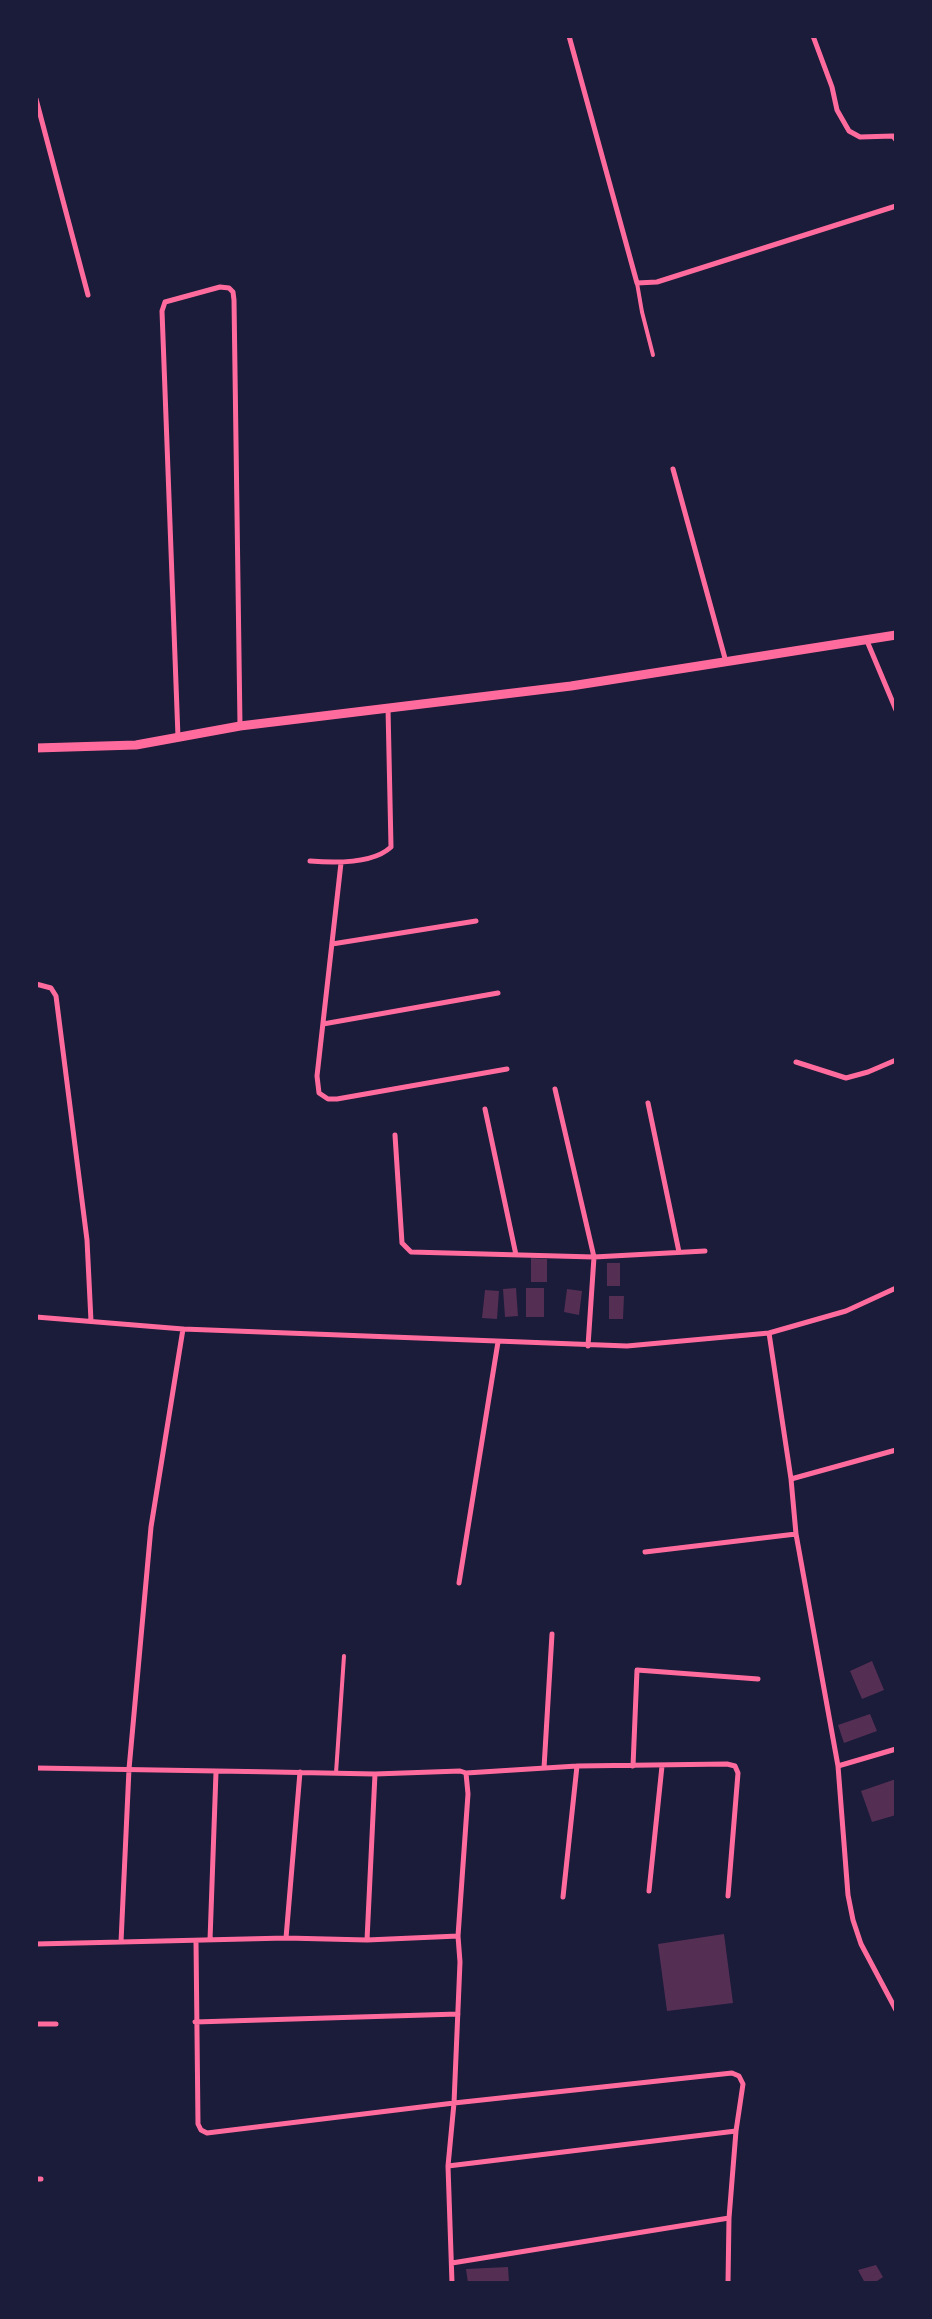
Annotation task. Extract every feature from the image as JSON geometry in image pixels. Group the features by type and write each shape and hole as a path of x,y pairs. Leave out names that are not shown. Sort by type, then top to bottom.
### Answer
{"street":[{"path":"569,36 637,283 657,282 896,206"},
{"path":"813,36 832,87 837,110 849,131 860,137 892,136 896,140"},
{"path":"36,99 88,295"},
{"path":"178,737 162,311 165,302 220,287 229,288 233,292 234,300 240,726"},
{"path":"673,469 726,662"},
{"path":"36,748 136,745 240,726 571,686 896,635"},
{"path":"866,641 896,710"},
{"path":"310,861 341,863 385,853 391,846 388,708"},
{"path":"341,863 323,1024 317,1087 319,1093 328,1099 337,1099 507,1069"},
{"path":"332,944 476,920"},
{"path":"36,984 51,988 56,996 87,1240 91,1321"},
{"path":"323,1024 498,993"},
{"path":"796,1062 846,1078 868,1072 896,1060"},
{"path":"555,1089 594,1257 588,1346"},
{"path":"648,1103 679,1252"},
{"path":"485,1109 516,1255"},
{"path":"395,1135 402,1243 412,1252 594,1257 705,1251"},
{"path":"36,1317 183,1329 627,1346 769,1334 846,1311 896,1288"},
{"path":"121,1942 129,1769 151,1527 183,1329"},
{"path":"769,1334 791,1479 796,1534 838,1766 848,1894 853,1920 861,1944 896,2010"},
{"path":"459,1583 498,1342"},
{"path":"791,1479 896,1450"},
{"path":"645,1552 796,1534"},
{"path":"544,1768 552,1634"},
{"path":"632,1766 637,1670 758,1679"},
{"path":"838,1766 896,1749"},
{"path":"36,1768 376,1774 460,1771 466,1773 577,1766 727,1764 737,1769 728,1896"},
{"path":"563,1897 577,1766"},
{"path":"649,1891 662,1766"},
{"path":"210,1940 216,1772"},
{"path":"286,1938 300,1772"},
{"path":"452,2283 448,2166 454,2103 458,2014 458,1936 468,1782 466,1773"},
{"path":"367,1940 376,1774"},
{"path":"36,1944 286,1938 367,1940 458,1936"},
{"path":"196,1941 195,2022 198,2124 200,2129 207,2133 454,2103 732,2073 739,2076 743,2084 736,2131 729,2218 728,2283"},
{"path":"195,2022 458,2014"},
{"path":"36,2024 56,2024"},
{"path":"448,2166 736,2131"},
{"path":"452,2263 729,2218"}],"lane":[{"path":"637,283 653,355"},
{"path":"336,1773 344,1656"}],"building":[{"path":"531,1258 547,1259 547,1282 531,1282"},
{"path":"607,1263 620,1263 620,1286 607,1286"},
{"path":"516,1288 518,1316 505,1317 503,1289"},
{"path":"526,1288 544,1288 544,1317 526,1317"},
{"path":"567,1289 582,1291 579,1315 564,1312"},
{"path":"485,1290 499,1291 497,1319 482,1318"},
{"path":"609,1296 624,1296 623,1319 609,1319"},
{"path":"872,1661 884,1690 862,1699 850,1671"},
{"path":"870,1714 877,1731 844,1743 838,1725"},
{"path":"896,1779 896,1815 872,1822 861,1791"},
{"path":"724,1934 733,2003 667,2011 658,1944"},
{"path":"876,2265 883,2277 874,2283 865,2283 858,2270"},
{"path":"508,2267 509,2283 468,2283 466,2269"}]}
